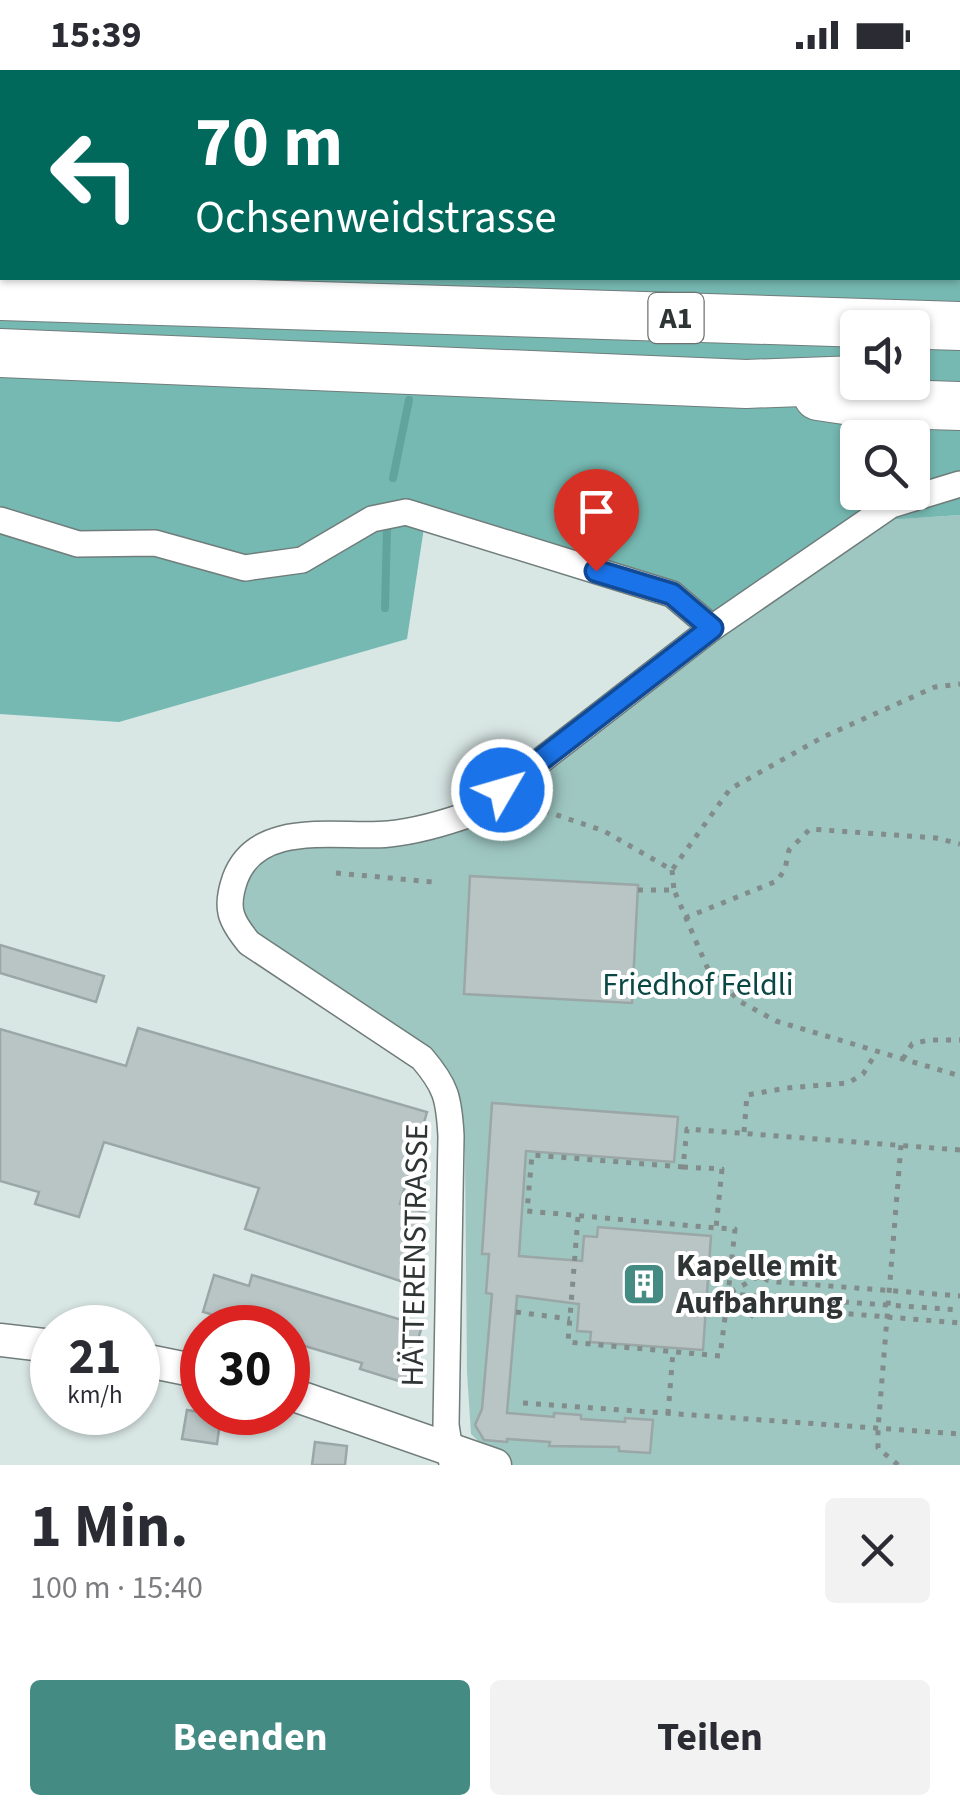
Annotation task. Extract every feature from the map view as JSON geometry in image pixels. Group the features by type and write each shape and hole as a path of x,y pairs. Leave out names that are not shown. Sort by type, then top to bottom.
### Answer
{"highway":[{"name":"A1","path":"0,296 960,326"},
{"name":"A1","path":"0,353 746,384 840,381"},
{"path":"930,382 960,383"},
{"name":"A1","path":"746,384 865,403 960,406"}],"street":[{"name":"HÄTTERENSTRASSE","path":"451,1458 446,1425 452,1136 449,1104 440,1078 422,1058 249,943 231,918 229,901 238,870 262,845 276,838 386,834 430,828 473,813 712,628 891,505 960,484"},
{"path":"0,520 78,544 155,543 245,568 302,560 372,518 406,512 672,594 712,628"},
{"path":"0,1340 30,1343"},
{"path":"310,1402 451,1458 495,1465"}],"path":[{"path":"960,684 935,687 823,738 730,789 672,870 674,890 707,967 739,1000 776,1021 960,1076"},
{"path":"473,813 545,811 604,831 672,870"},
{"path":"685,918 777,881 786,869 789,850 810,829 960,844"},
{"path":"336,873 433,882"},
{"path":"638,890 674,890"},
{"path":"903,1059 912,1044 960,1040"},
{"path":"744,1132 747,1095 846,1084 863,1074 876,1052"},
{"path":"684,1167 687,1129 960,1150"},
{"path":"898,1465 878,1448 878,1429 901,1145"},
{"path":"578,1215 568,1342 720,1356 735,1229 716,1228 527,1210 532,1155 722,1170 716,1228"},
{"path":"728,1294 760,1275 778,1282 960,1296"},
{"path":"728,1294 960,1310"},
{"path":"728,1294 754,1317 766,1308 960,1322"},
{"path":"516,1312 570,1319"},
{"path":"668,1414 673,1352"},
{"path":"523,1403 960,1434"}],"green space":[{"name":"Friedhof Feldli","path":"960,515 960,1465 503,1465 471,1434 465,1154 460,1102 453,1079 439,1058 253,930 241,898 250,866 290,848 406,843 888,520"}],"shaded area":[{"path":"0,280 960,280 960,515 888,520 734,625 425,521 407,639 119,722 0,714"}],"building":[{"path":"470,876 638,885 632,1003 464,994"},
{"path":"0,945 104,976 96,1002 0,973"},
{"path":"138,1028 427,1112 400,1204 426,1213 406,1283 245,1229 259,1188 104,1142 79,1217 35,1204 39,1192 0,1181 0,1029 126,1066"},
{"path":"492,1103 678,1117 674,1162 526,1151 519,1256 582,1261 584,1236 597,1237 598,1227 711,1236 703,1350 590,1342 591,1332 577,1331 579,1304 517,1296 507,1413 581,1415 581,1419 625,1422 625,1418 653,1420 650,1453 619,1451 619,1447 484,1440 475,1425 482,1409 492,1294 486,1293 489,1254 482,1254"},
{"path":"214,1275 249,1286 252,1275 422,1326 405,1383 360,1369 362,1363 310,1348 310,1305 205,1305"},
{"path":"183,1435 218,1435 217,1444 182,1439"},
{"path":"315,1442 347,1446 345,1465 312,1465"}],"waterway":[{"path":"393,478 409,400"},
{"path":"385,608 387,528"}],"place":[{"name":"Kapelle mit Aufbahrung","path":"644,1284"}],"route":[{"path":"502,790 712,628 672,594 596,571"}]}
